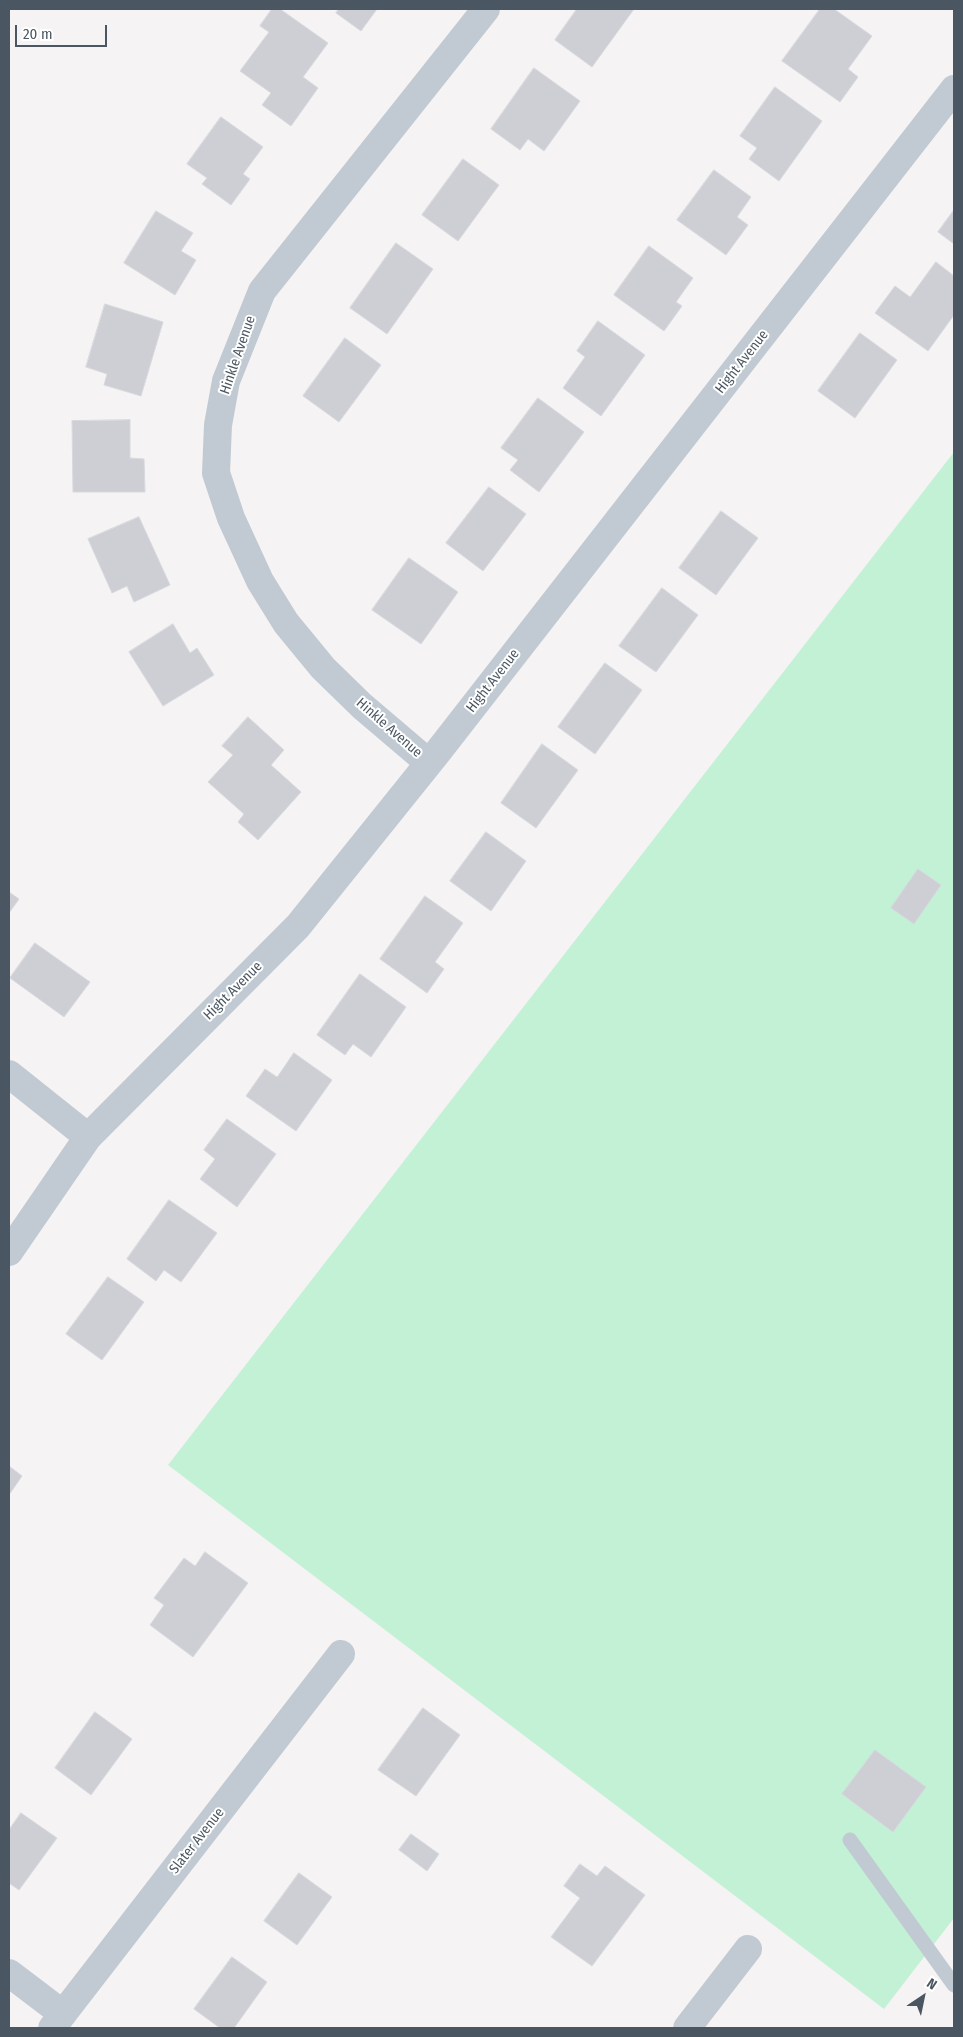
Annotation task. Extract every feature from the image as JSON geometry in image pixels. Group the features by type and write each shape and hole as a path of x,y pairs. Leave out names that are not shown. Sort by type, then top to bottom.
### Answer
{"street":[{"name":"Hinkle Avenue","path":"429,763 323,668 286,623 260,580 231,518 216,473 218,425 226,381 262,292 486,9"},
{"name":"Hight Avenue","path":"9,1252 88,1137 298,926 429,763 954,89"},
{"path":"9,1074 88,1137"},
{"name":"Slater Avenue","path":"57,2021 341,1654"},
{"path":"687,2028 748,1949"},
{"path":"9,1973 57,2021"}],"lane":[{"path":"850,1840 954,1985"}],"green space":[{"path":"954,452 954,1918 884,2009 168,1465"}],"building":[{"path":"272,9 280,9 328,43 303,77 318,88 291,126 262,105 271,93 240,71 269,32 260,26"},
{"path":"339,9 377,9 361,31 336,13"},
{"path":"577,9 634,9 592,67 555,40"},
{"path":"820,9 834,9 872,36 848,69 858,77 840,102 782,61"},
{"path":"534,68 580,101 544,151 528,139 520,150 491,129"},
{"path":"775,87 822,121 779,181 749,159 757,148 740,136"},
{"path":"221,117 263,147 243,174 250,179 231,205 202,184 207,178 187,164"},
{"path":"463,159 499,185 458,241 422,215"},
{"path":"714,170 751,197 737,217 748,225 726,255 677,220"},
{"path":"954,210 954,244 938,232"},
{"path":"156,211 193,233 181,251 196,260 175,295 124,263"},
{"path":"396,243 433,269 387,334 350,308"},
{"path":"649,246 693,278 676,302 682,306 664,331 614,295"},
{"path":"936,262 954,276 954,315 928,351 875,313 895,286 910,297"},
{"path":"105,304 163,322 141,396 104,385 107,374 86,367"},
{"path":"598,321 645,355 601,416 563,388 585,357 577,351"},
{"path":"860,333 897,360 855,418 818,391"},
{"path":"345,338 381,365 339,422 303,396"},
{"path":"538,398 584,432 539,492 510,470 518,460 501,448"},
{"path":"130,420 130,458 144,459 145,492 73,492 72,421"},
{"path":"489,487 526,514 483,571 446,543"},
{"path":"721,511 758,538 716,595 679,568"},
{"path":"139,517 170,585 134,602 127,586 112,593 88,539"},
{"path":"409,558 458,592 421,644 372,610"},
{"path":"662,588 698,615 656,672 619,646"},
{"path":"173,624 190,653 197,648 214,675 163,706 129,652"},
{"path":"605,663 642,690 595,754 558,727"},
{"path":"248,717 284,750 271,765 301,792 258,840 238,822 244,814 208,782 233,755 222,746"},
{"path":"542,744 578,770 536,828 501,803"},
{"path":"486,832 526,861 491,911 450,881"},
{"path":"918,869 941,885 914,924 891,908"},
{"path":"9,892 19,899 9,913"},
{"path":"425,896 463,923 435,962 444,969 427,993 380,959"},
{"path":"35,943 90,982 64,1017 10,978"},
{"path":"360,974 406,1007 371,1057 353,1044 345,1055 317,1035"},
{"path":"294,1053 332,1080 296,1131 246,1096 265,1069 277,1077"},
{"path":"227,1119 276,1154 237,1207 200,1179 215,1159 204,1150"},
{"path":"169,1200 217,1233 181,1282 164,1270 156,1281 127,1259"},
{"path":"108,1277 144,1302 102,1360 66,1334"},
{"path":"9,1466 22,1476 9,1495"},
{"path":"205,1552 248,1583 193,1657 150,1625 164,1605 154,1598 184,1558 195,1566"},
{"path":"423,1708 460,1735 416,1796 378,1770"},
{"path":"95,1712 132,1739 91,1795 55,1768"},
{"path":"875,1750 926,1787 893,1832 842,1794"},
{"path":"21,1813 57,1838 19,1890 9,1883 9,1830"},
{"path":"411,1834 439,1854 427,1871 399,1850"},
{"path":"580,1864 597,1876 605,1866 645,1895 592,1966 551,1937 580,1898 564,1886"},
{"path":"299,1873 332,1897 297,1945 264,1921"},
{"path":"232,1957 267,1982 234,2028 220,2028 194,2009"}]}
